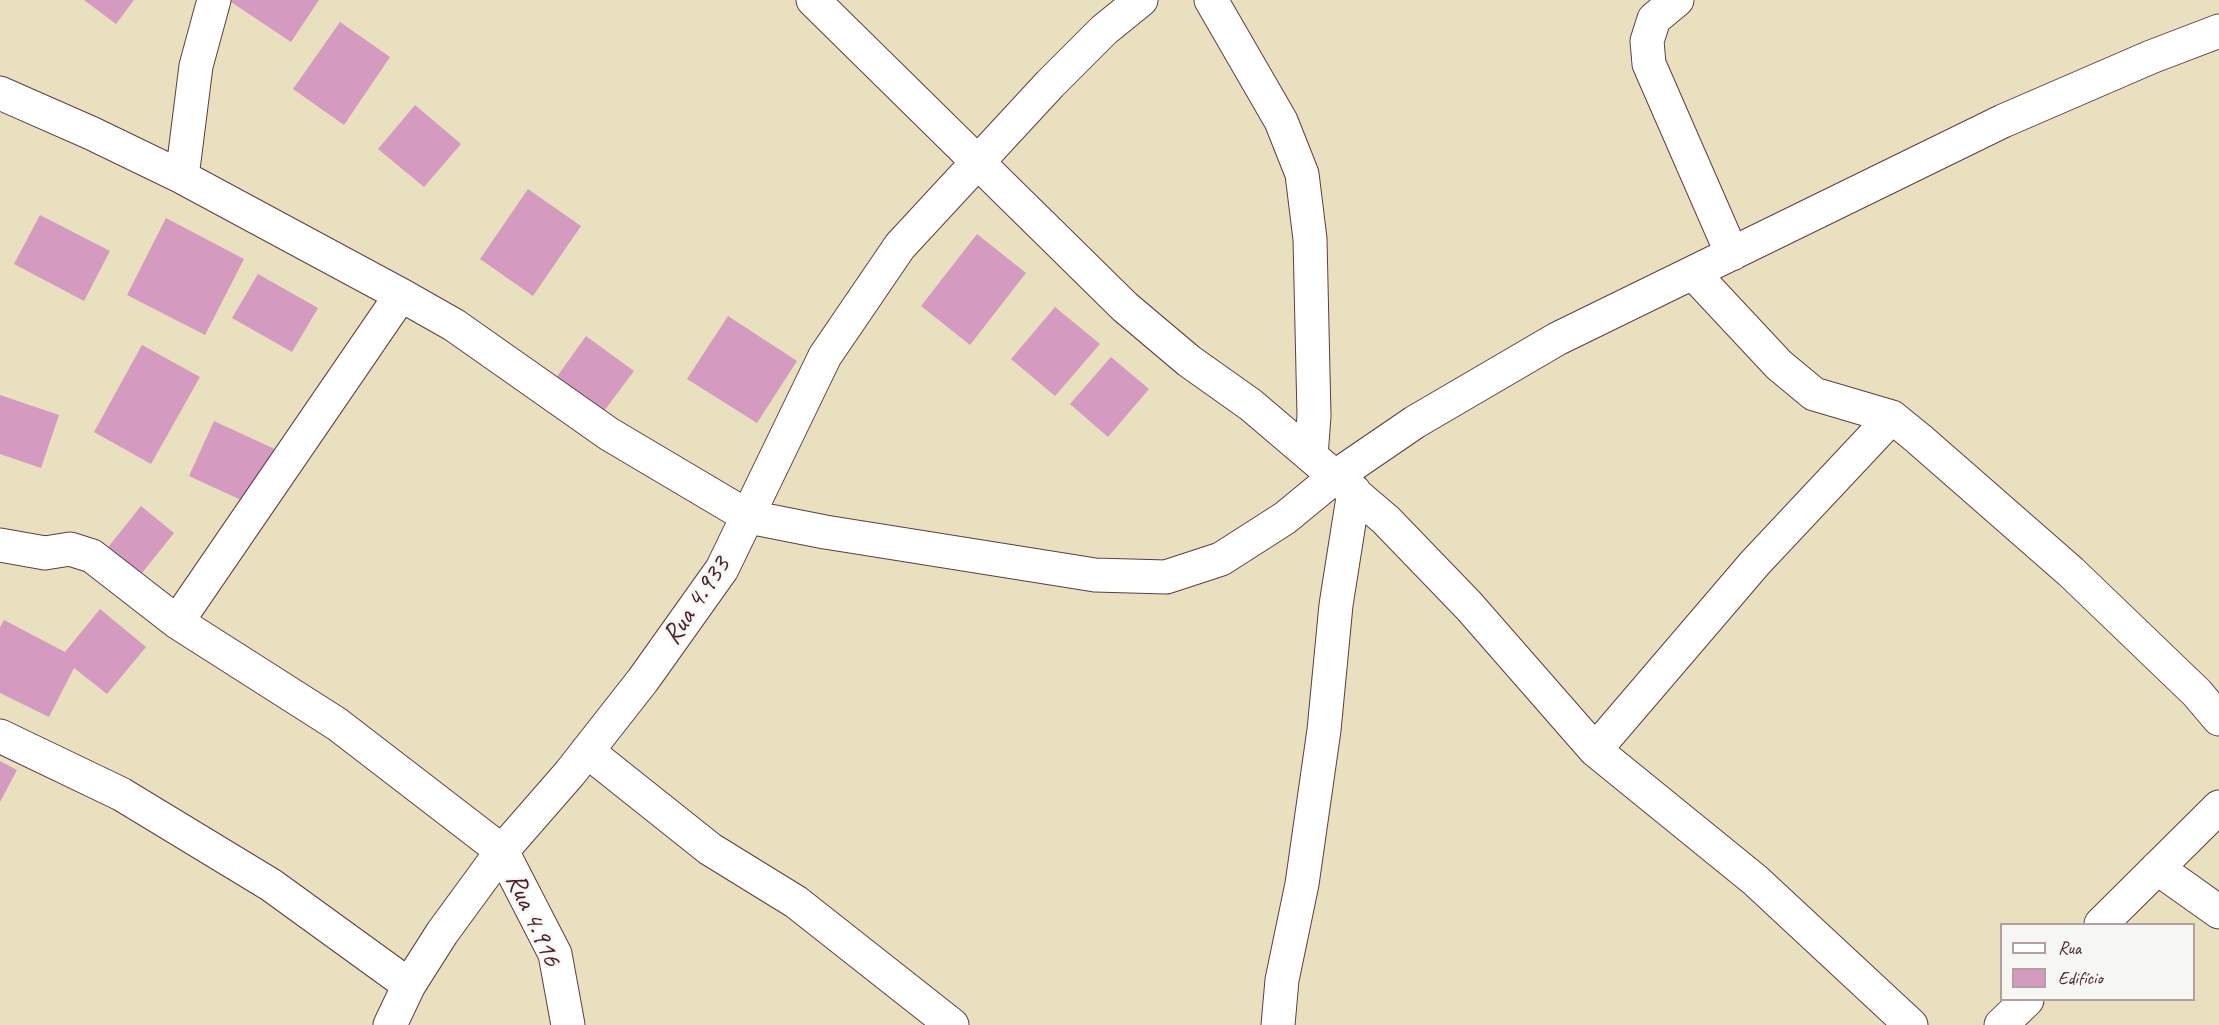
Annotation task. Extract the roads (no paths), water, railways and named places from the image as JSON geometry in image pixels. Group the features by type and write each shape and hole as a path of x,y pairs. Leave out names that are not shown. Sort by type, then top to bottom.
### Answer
{"street":[{"path":"182,177 196,66 214,0"},
{"path":"813,0 1125,307 1189,361 1251,405 1386,520 1469,606 1595,750 1755,880 1911,1025"},
{"name":"Rua 4.933","path":"390,1025 409,985 442,933 502,851 587,751 643,680 722,569 749,517 780,443 825,356 900,246 977,161 1104,30 1141,0"},
{"path":"1211,0 1281,121 1302,174 1310,239 1314,416 1311,456"},
{"path":"1677,0 1654,19 1647,41 1649,64 1732,254"},
{"path":"0,93 91,133 182,177 454,325 609,434 749,517 836,534 1095,575 1166,577 1221,559 1345,483 1415,422 1557,339 2003,121 2151,57 2219,31"},
{"path":"1693,273 1779,365 1814,393 1892,417 2071,572 2197,693 2219,718"},
{"path":"177,622 400,295"},
{"path":"1595,750 1755,563 1892,417"},
{"path":"1278,1025 1282,980 1302,884 1314,801 1336,606 1345,483"},
{"path":"0,545 45,553 70,549 92,556 177,622 337,724 502,851"},
{"path":"0,736 121,794 271,885 409,985"},
{"path":"587,751 710,849 796,902 952,1025"},
{"path":"2102,923 2219,807"},
{"name":"Rua 4.916","path":"502,851 555,954 568,1025"},
{"path":"2157,868 2219,912"},
{"path":"2001,1025 2025,1001"}]}
